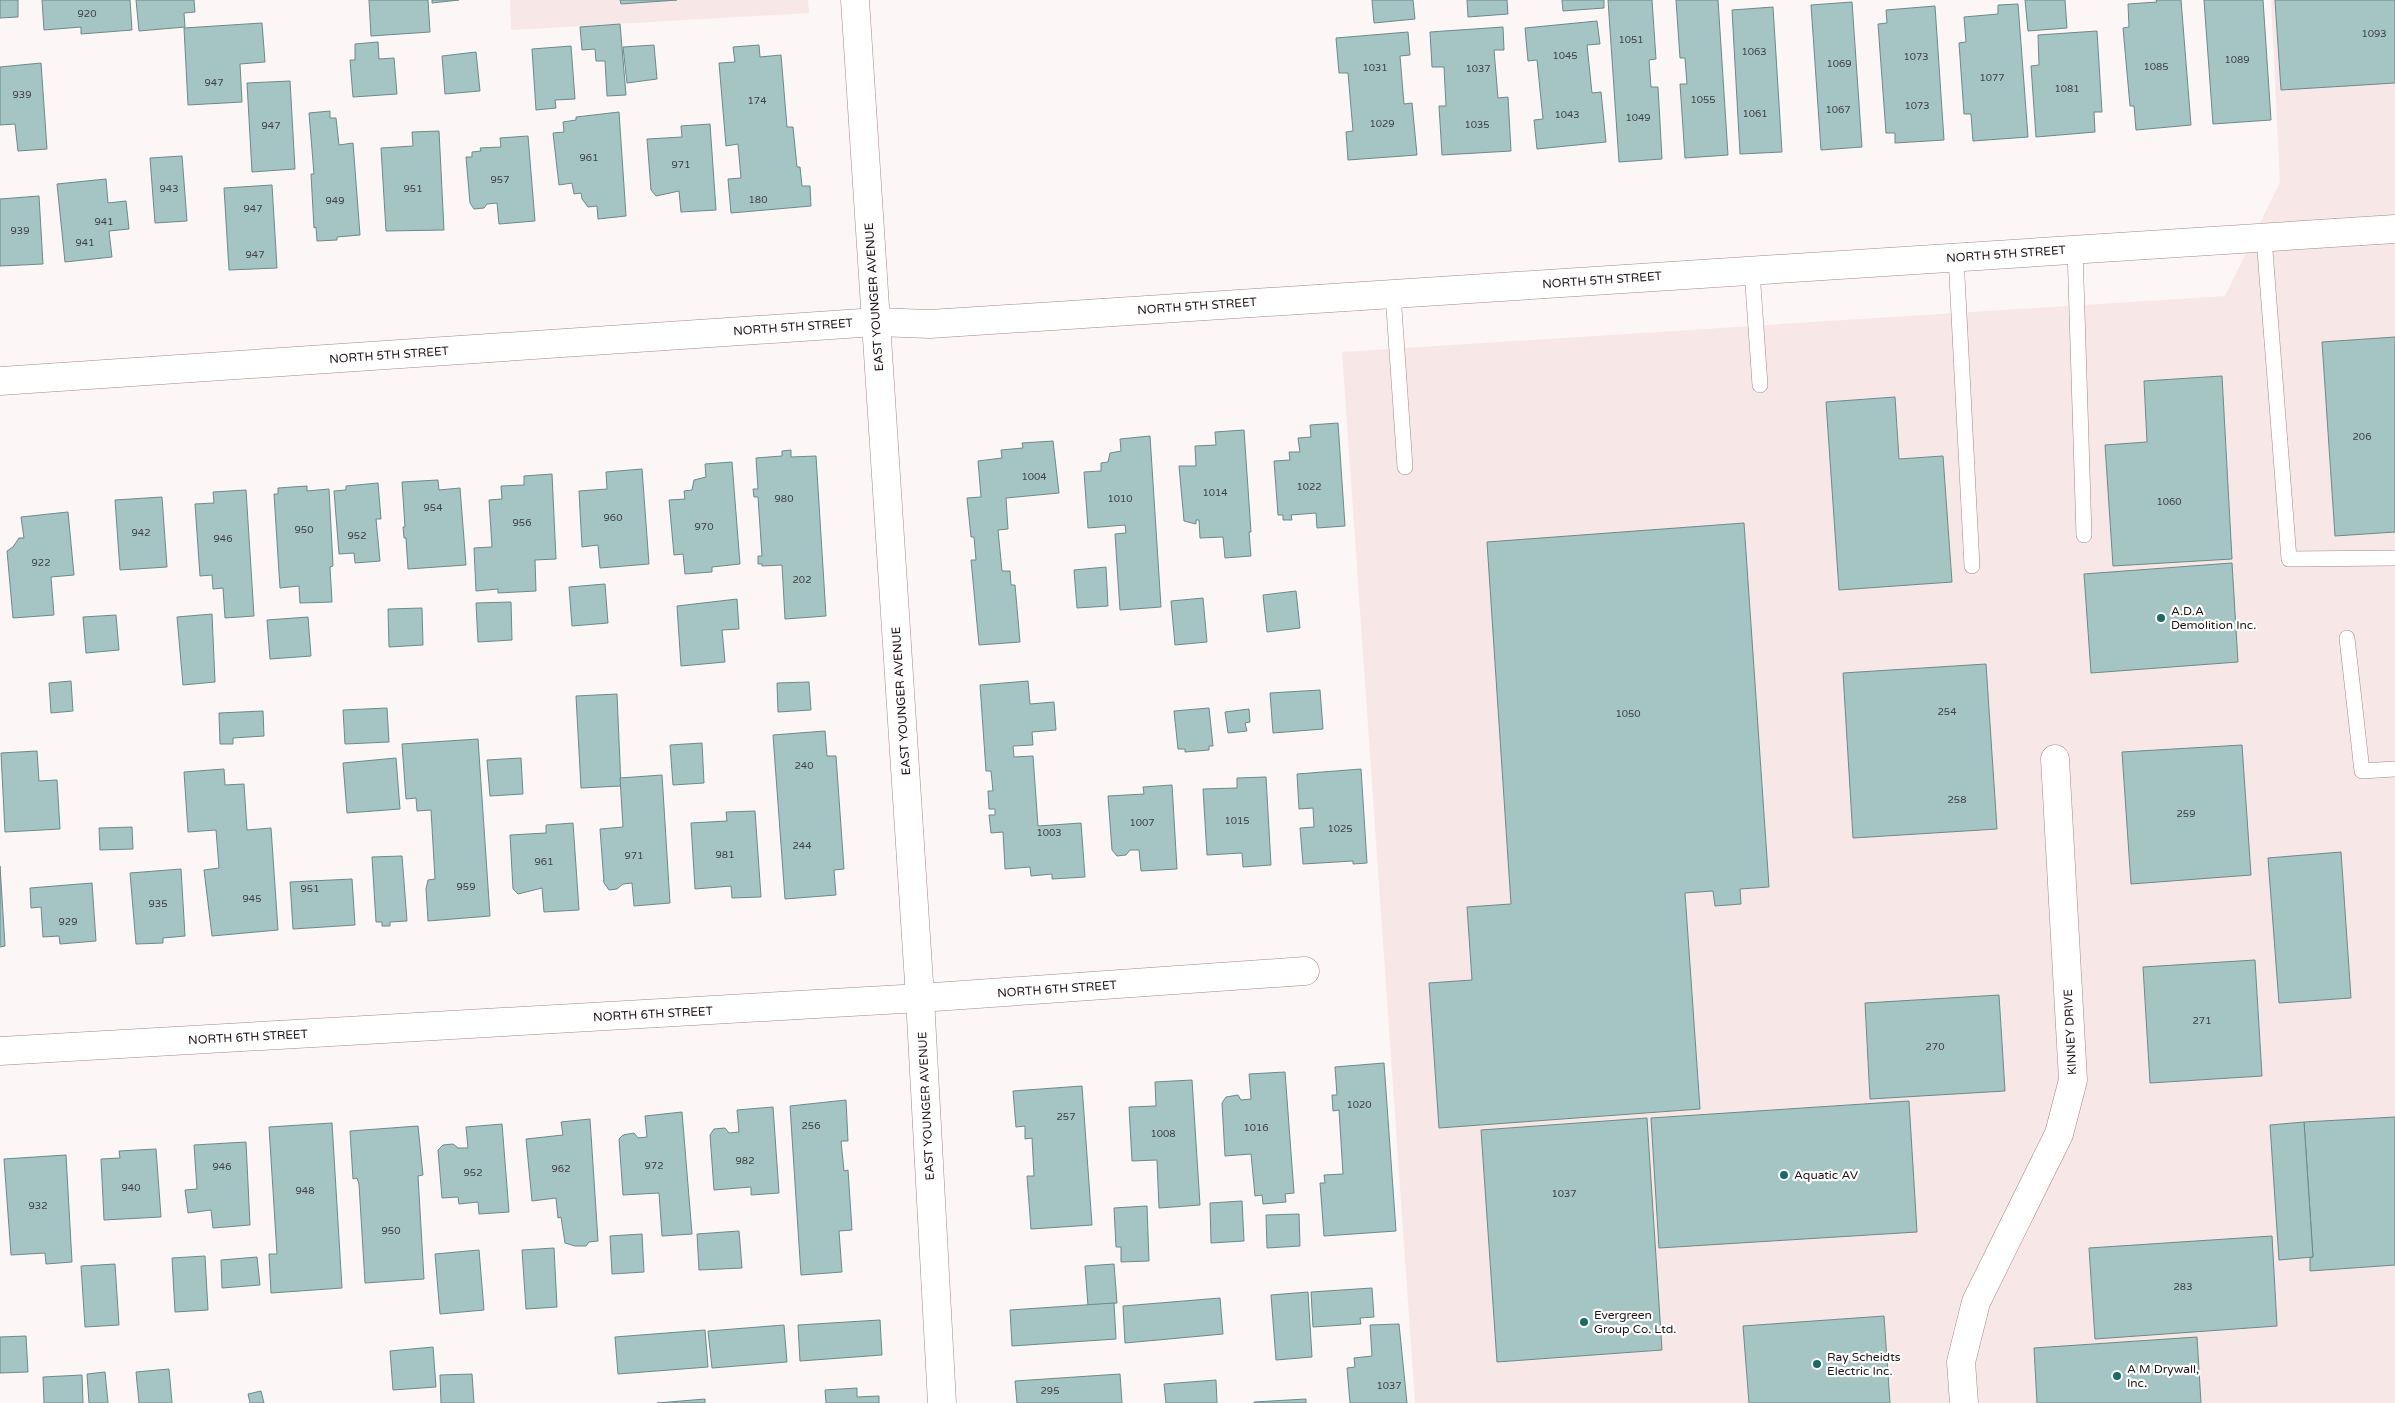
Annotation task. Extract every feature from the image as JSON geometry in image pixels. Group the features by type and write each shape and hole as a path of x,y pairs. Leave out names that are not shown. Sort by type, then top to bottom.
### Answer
{"street":[{"name":"EAST YOUNGER AVENUE","path":"855,0 920,998 942,1403"},
{"name":"NORTH 5TH STREET","path":"0,381 876,322 930,324 2395,229"},
{"name":"KINNEY DRIVE","path":"1964,1403 1961,1362 1976,1302 2059,1134 2073,1080 2055,759"},
{"name":"NORTH 6TH STREET","path":"0,1051 920,998 1305,971"}],"lane":[{"path":"2264,238 2289,559 2395,558"},
{"path":"2075,249 2084,535"},
{"path":"1956,257 1972,566"},
{"path":"1752,270 1760,385"},
{"path":"1394,294 1405,467"},
{"path":"2347,638 2362,771 2395,769"}],"shaded area":[{"path":"510,0 808,0 809,13 511,30"},
{"path":"2271,0 2395,0 2395,1403 1415,1403 1342,352 2225,296 2280,182"}],"building":[{"path":"0,0 18,0 18,17 0,18"},
{"path":"42,0 130,0 132,30 81,34 81,27 44,30"},
{"path":"136,0 194,0 195,12 184,13 185,27 139,31"},
{"path":"369,0 428,0 430,32 371,36"},
{"path":"432,0 459,0 432,3"},
{"path":"620,0 677,0 621,4"},
{"path":"1372,0 1413,0 1415,19 1374,23"},
{"path":"1467,0 1507,0 1508,14 1468,17"},
{"path":"1562,0 1604,0 1604,8 1563,11"},
{"path":"1608,0 1652,0 1656,59 1649,60 1651,87 1658,87 1662,159 1619,162"},
{"path":"1676,0 1718,0 1728,155 1685,158 1680,84 1687,84 1685,58 1680,58"},
{"path":"2025,0 2065,0 2067,28 2028,31"},
{"path":"2156,0 2181,0 2191,125 2136,130 2134,106 2130,106 2123,28 2129,27 2128,4 2157,2"},
{"path":"2204,0 2263,0 2271,120 2213,124"},
{"path":"2275,0 2395,0 2395,83 2281,90"},
{"path":"1852,2 1862,147 1821,150 1811,5"},
{"path":"2018,4 2028,137 1973,141 1971,114 1964,114 1959,43 1966,42 1964,17 1998,14 1998,5"},
{"path":"1935,6 1944,140 1895,143 1895,133 1886,133 1878,24 1887,23 1886,10"},
{"path":"1773,7 1782,152 1740,154 1732,10"},
{"path":"1597,21 1600,44 1587,45 1592,93 1601,92 1606,142 1537,149 1534,120 1543,119 1537,60 1528,61 1525,28"},
{"path":"262,23 265,62 240,64 242,102 188,105 184,28"},
{"path":"620,24 626,95 607,96 605,61 596,61 595,49 582,50 580,27"},
{"path":"1503,27 1504,50 1494,50 1498,98 1508,97 1511,151 1442,155 1439,106 1446,106 1444,67 1432,67 1430,32"},
{"path":"2097,31 2102,112 2094,112 2095,132 2036,137 2031,66 2039,65 2038,35"},
{"path":"1408,32 1410,55 1400,56 1404,104 1412,103 1417,155 1348,160 1346,132 1353,131 1348,73 1339,73 1336,38"},
{"path":"378,42 379,59 394,58 397,94 353,97 350,60 355,60 355,44"},
{"path":"654,45 657,79 627,83 623,47"},
{"path":"759,45 760,57 781,55 787,127 793,127 797,167 800,167 802,186 810,186 811,206 731,213 728,179 741,178 738,144 726,146 719,63 735,62 733,47"},
{"path":"571,46 575,99 555,100 556,108 536,110 532,49"},
{"path":"476,52 480,91 445,94 442,56"},
{"path":"41,63 47,149 18,151 15,124 0,125 0,67"},
{"path":"290,81 295,169 252,172 247,83"},
{"path":"330,111 330,118 336,118 339,145 353,143 360,235 337,237 337,240 317,241 316,227 314,228 311,174 314,174 309,113"},
{"path":"619,112 626,216 598,219 597,206 588,207 582,199 581,193 574,194 572,183 559,185 553,133 564,132 563,122 576,120 576,117"},
{"path":"710,124 716,210 681,212 679,191 656,196 651,190 647,139 682,137 681,126"},
{"path":"439,131 444,230 386,231 381,148 413,146 412,132"},
{"path":"528,136 535,221 499,224 497,203 487,204 484,208 474,209 470,203 466,157 472,157 472,152 481,151 480,148 501,147 500,138"},
{"path":"182,156 187,221 155,223 150,158"},
{"path":"106,179 108,203 126,201 129,229 109,231 112,257 65,262 57,184"},
{"path":"272,185 277,268 229,270 224,188"},
{"path":"39,196 43,264 0,266 0,199"},
{"path":"2395,337 2395,532 2335,536 2322,342"},
{"path":"2222,376 2232,559 2113,566 2105,445 2147,442 2144,381"},
{"path":"1895,397 1899,459 1943,456 1952,582 1839,590 1826,402"},
{"path":"1338,423 1345,526 1317,528 1316,513 1291,515 1292,520 1283,520 1283,515 1278,515 1274,461 1290,460 1289,452 1300,452 1298,438 1311,437 1310,425"},
{"path":"1244,430 1251,556 1225,558 1223,537 1200,538 1199,520 1196,520 1196,524 1184,521 1179,466 1196,466 1195,446 1216,445 1215,432"},
{"path":"1150,436 1161,607 1120,610 1115,534 1126,533 1125,525 1088,528 1084,472 1101,471 1101,463 1108,462 1110,453 1121,451 1120,439"},
{"path":"1053,441 1059,493 1006,498 1008,529 998,530 1002,571 1010,571 1011,585 1015,585 1020,642 979,645 971,560 976,560 974,537 971,537 967,498 981,497 978,461 1002,458 1001,450 1023,448 1022,443"},
{"path":"791,450 791,457 816,456 826,616 785,619 782,565 762,566 762,564 758,564 758,556 762,556 758,497 754,497 753,489 758,489 756,458 782,456 782,451"},
{"path":"732,462 740,564 712,567 712,572 685,574 683,554 674,555 669,500 685,499 684,491 692,490 694,480 706,477 705,464"},
{"path":"642,469 649,564 600,568 598,545 582,547 579,491 607,489 606,472"},
{"path":"552,474 556,559 535,560 536,591 498,593 498,589 476,591 474,548 492,547 489,500 502,499 501,486 524,485 524,476"},
{"path":"438,480 439,490 460,488 466,565 408,569 406,538 404,538 403,527 405,527 402,482"},
{"path":"378,483 381,519 376,519 380,561 355,563 354,553 339,554 334,491 346,490 346,486"},
{"path":"307,486 307,491 329,489 333,566 330,567 332,602 300,603 299,586 280,588 274,494 278,494 278,488"},
{"path":"246,490 254,616 225,618 223,588 213,589 212,575 200,576 195,504 214,503 213,492"},
{"path":"162,497 167,567 120,570 115,500"},
{"path":"68,512 74,575 51,577 54,615 13,618 7,551 13,547 19,538 24,538 21,517"},
{"path":"1744,523 1769,887 1740,889 1741,904 1715,906 1713,891 1685,893 1700,1109 1439,1128 1429,983 1472,980 1467,907 1511,904 1487,542"},
{"name":"A.D.A Demolition Inc.","path":"2232,563 2238,662 2091,673 2084,574"},
{"path":"1106,567 1108,606 1077,608 1074,570"},
{"path":"605,584 608,623 572,626 569,587"},
{"path":"1296,591 1300,628 1267,632 1263,595"},
{"path":"1203,598 1207,642 1175,645 1171,601"},
{"path":"737,599 739,629 722,630 725,662 681,666 677,606"},
{"path":"511,602 512,640 478,642 476,603"},
{"path":"422,608 423,645 389,647 388,609"},
{"path":"212,614 215,682 183,685 177,617"},
{"path":"116,615 119,650 86,653 83,617"},
{"path":"308,617 311,656 270,659 267,620"},
{"path":"1986,664 1997,829 1853,838 1843,673"},
{"path":"71,681 73,711 51,713 49,683"},
{"path":"1028,681 1030,704 1054,702 1056,730 1032,732 1033,745 1013,746 1014,757 1033,756 1038,826 1081,823 1085,877 1052,879 1052,874 1031,876 1030,867 1005,869 1003,832 991,833 989,815 995,815 995,809 989,809 988,791 993,791 991,771 986,771 980,685"},
{"path":"809,682 811,710 778,712 777,683"},
{"path":"1320,690 1323,729 1273,733 1270,693"},
{"path":"617,694 621,786 581,788 576,696"},
{"path":"387,708 389,742 345,744 343,710"},
{"path":"1209,708 1213,746 1209,746 1209,750 1185,752 1185,749 1178,749 1174,711"},
{"path":"1249,709 1250,722 1245,723 1247,731 1228,733 1225,712"},
{"path":"263,711 264,736 233,738 233,744 220,744 219,713"},
{"path":"825,731 827,756 836,756 844,869 834,870 836,895 785,899 773,735"},
{"path":"478,739 490,916 428,921 426,889 428,880 435,879 431,810 417,811 416,798 406,799 402,744"},
{"path":"702,743 704,783 673,785 670,745"},
{"path":"2242,745 2251,875 2131,884 2122,752"},
{"path":"37,751 39,781 57,780 60,829 5,832 1,753"},
{"path":"396,758 400,809 347,813 343,763"},
{"path":"521,758 523,794 490,796 487,760"},
{"path":"224,769 225,785 244,784 247,830 271,828 278,930 212,936 204,870 219,868 216,830 188,832 184,772"},
{"path":"1361,769 1367,863 1353,864 1353,861 1303,864 1300,828 1314,827 1313,808 1299,809 1297,774"},
{"path":"662,775 670,903 634,906 632,883 623,884 617,889 609,890 604,883 600,829 623,827 620,778"},
{"path":"1266,777 1271,865 1243,867 1242,853 1207,855 1203,789 1237,788 1237,778"},
{"path":"1172,785 1177,869 1141,871 1139,850 1130,850 1126,855 1117,856 1112,850 1108,796 1144,794 1143,787"},
{"path":"755,811 761,897 732,898 731,886 695,889 691,823 727,821 726,812"},
{"path":"573,823 579,910 544,912 542,888 518,894 513,889 510,835 546,833 546,825"},
{"path":"132,827 133,849 100,850 99,828"},
{"path":"2341,852 2351,998 2279,1003 2268,858"},
{"path":"402,856 407,921 390,922 390,926 382,926 382,922 376,922 372,857"},
{"path":"0,866 5,946 0,947"},
{"path":"181,869 185,936 163,938 163,943 136,944 130,873"},
{"path":"352,879 355,925 293,929 290,882"},
{"path":"92,883 96,941 60,944 59,936 43,937 41,907 31,908 30,888"},
{"path":"2255,960 2262,1076 2150,1083 2143,967"},
{"path":"1999,995 2005,1091 1870,1099 1865,1003"},
{"path":"1384,1063 1396,1231 1324,1236 1320,1183 1325,1183 1324,1175 1343,1174 1339,1110 1333,1111 1332,1095 1337,1095 1335,1067"},
{"path":"1285,1072 1294,1193 1285,1194 1286,1202 1263,1204 1262,1195 1255,1196 1251,1154 1225,1156 1222,1103 1226,1097 1238,1095 1241,1100 1251,1099 1249,1074"},
{"path":"1192,1080 1200,1205 1159,1208 1157,1160 1132,1161 1129,1107 1156,1106 1155,1082"},
{"path":"1082,1086 1092,1225 1031,1229 1027,1176 1034,1176 1032,1138 1025,1139 1025,1126 1016,1127 1013,1091"},
{"path":"846,1100 848,1141 841,1141 844,1171 848,1170 852,1230 839,1231 842,1272 801,1275 790,1106"},
{"name":"Aquatic AV","path":"1909,1101 1917,1232 1659,1248 1651,1118"},
{"path":"773,1107 779,1193 751,1195 751,1187 714,1190 710,1135 714,1129 725,1128 729,1133 739,1132 737,1110"},
{"path":"682,1112 692,1234 662,1236 659,1193 623,1195 619,1139 623,1135 634,1133 638,1138 647,1137 645,1116"},
{"path":"2395,1117 2395,1265 2310,1271 2310,1258 2313,1257 2304,1122"},
{"path":"1647,1118 1662,1350 1497,1362 1481,1130"},
{"path":"590,1119 598,1241 589,1242 586,1246 575,1246 565,1243 561,1217 558,1218 556,1198 532,1201 526,1139 563,1135 561,1122"},
{"path":"2304,1122 2313,1257 2279,1260 2270,1125"},
{"path":"332,1123 342,1288 271,1293 269,1254 277,1254 269,1127"},
{"path":"502,1124 509,1212 479,1214 478,1202 459,1204 458,1197 442,1198 438,1150 443,1145 453,1144 458,1148 468,1148 466,1127"},
{"path":"418,1126 423,1175 418,1176 424,1279 365,1283 359,1184 357,1178 353,1179 350,1131"},
{"path":"246,1142 250,1225 213,1228 211,1210 188,1213 185,1190 197,1189 194,1145"},
{"path":"156,1149 161,1217 104,1220 101,1159 120,1158 119,1151"},
{"path":"66,1155 72,1262 46,1264 45,1253 11,1255 4,1159"},
{"path":"1242,1201 1244,1241 1211,1243 1210,1203"},
{"path":"1147,1206 1149,1261 1121,1262 1121,1247 1116,1247 1114,1208"},
{"path":"1299,1214 1300,1246 1267,1248 1266,1215"},
{"path":"739,1231 742,1268 699,1270 697,1234"},
{"path":"642,1234 644,1272 612,1274 610,1236"},
{"path":"2272,1236 2277,1326 2095,1339 2089,1248"},
{"path":"554,1248 557,1307 526,1309 522,1250"},
{"path":"479,1250 484,1310 440,1314 435,1254"},
{"path":"205,1256 208,1310 175,1312 172,1258"},
{"path":"257,1257 260,1285 222,1288 221,1260"},
{"path":"115,1264 119,1325 85,1327 81,1266"},
{"path":"1114,1264 1117,1303 1088,1306 1085,1266"},
{"path":"1372,1288 1374,1317 1360,1318 1361,1324 1313,1327 1311,1292"},
{"path":"1308,1292 1312,1357 1276,1360 1271,1295"},
{"path":"1220,1298 1223,1334 1125,1343 1123,1306"},
{"path":"1114,1303 1116,1339 1012,1346 1010,1310"},
{"name":"Ray Scheidts Electric Inc.","path":"1884,1316 1890,1403 1749,1403 1743,1326"},
{"path":"880,1320 882,1355 800,1361 798,1325"},
{"path":"1399,1324 1407,1403 1350,1403 1347,1368 1355,1367 1354,1358 1372,1356 1370,1325"},
{"path":"784,1325 787,1362 712,1368 708,1331"},
{"path":"705,1330 708,1367 618,1374 615,1337"},
{"path":"26,1336 28,1372 0,1373 0,1337"},
{"name":"A M Drywall, Inc.","path":"2197,1337 2201,1403 2037,1403 2034,1348"},
{"path":"433,1347 436,1387 393,1390 390,1351"},
{"path":"169,1369 172,1403 139,1403 136,1372"},
{"path":"105,1372 108,1403 89,1403 87,1374"},
{"path":"472,1374 474,1403 441,1403 440,1375"},
{"path":"1120,1374 1122,1403 1017,1403 1015,1381"},
{"path":"82,1375 83,1403 44,1403 43,1377"},
{"path":"1216,1380 1217,1403 1166,1403 1164,1384"},
{"path":"857,1388 857,1397 879,1396 879,1403 826,1403 825,1390"},
{"path":"261,1391 264,1403 250,1403 248,1394"},
{"path":"705,1399 705,1403 657,1403"},
{"path":"1306,1399 1306,1403 1254,1403 1254,1402"}],"place":[{"name":"A.D.A Demolition Inc.","path":"2161,618"},
{"name":"Aquatic AV","path":"1784,1175"},
{"name":"Evergreen Group Co. Ltd.","path":"1584,1322"},
{"name":"Ray Scheidts Electric Inc.","path":"1817,1364"},
{"name":"A M Drywall, Inc.","path":"2117,1376"}]}
